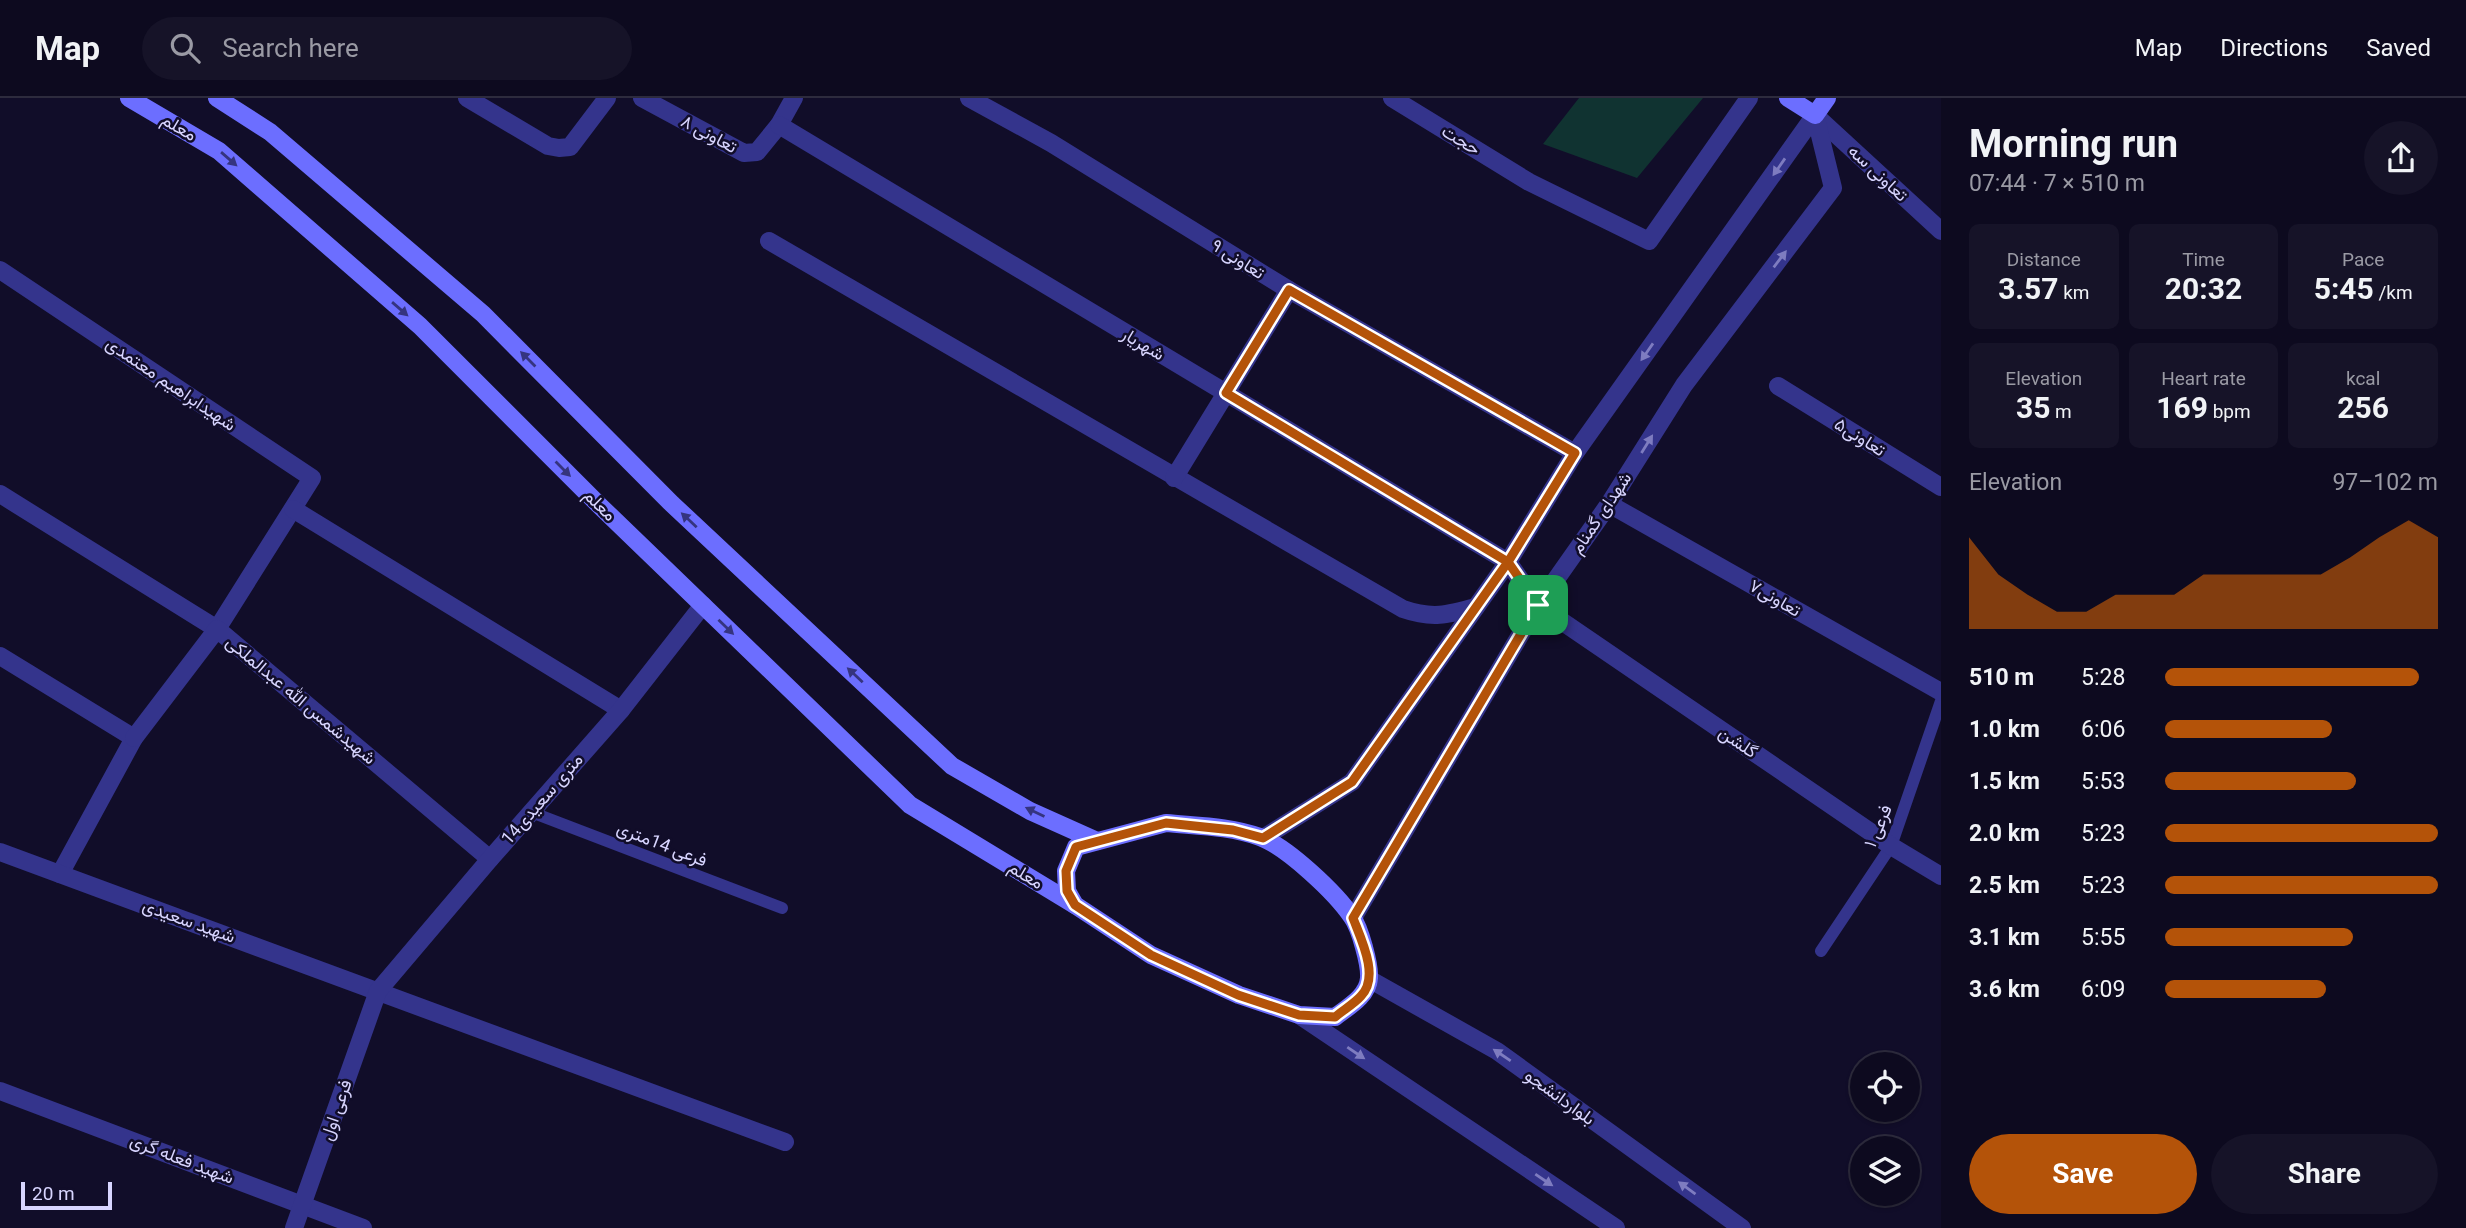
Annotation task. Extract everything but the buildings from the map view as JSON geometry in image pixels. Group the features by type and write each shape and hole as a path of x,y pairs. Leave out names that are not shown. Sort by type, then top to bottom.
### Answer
{"street":[{"name":"معلم","path":"130,98 219,151 420,326 601,507 910,805 1075,905 1151,955 1238,995 1299,1015 1335,1017 1363,995 1369,979"},
{"path":"217,98 270,132 483,314 672,504 952,765 1030,811 1097,841"},
{"path":"467,98 548,146 559,148 570,147 607,98"},
{"name":"تعاونی ۸","path":"642,98 744,153 757,152 779,125 794,98"},
{"name":"تعاونی ۹","path":"969,98 1051,143 1289,290 1575,453"},
{"name":"حجت","path":"1392,98 1529,182 1649,241 1749,98"},
{"path":"1788,98 1815,115"},
{"path":"1263,838 1352,782 1508,562 1575,453 1827,98"},
{"name":"تعاونی سه","path":"1815,115 1941,231"},
{"name":"شهدای گمنام","path":"1353,918 1538,605 1609,504 1684,385 1833,188 1815,115"},
{"name":"شهریار","path":"779,125 1508,562"},
{"path":"769,241 1403,609 1423,616 1445,616 1476,607"},
{"name":"شهیدابراهیم معتمدی","path":"0,270 312,478 217,629"},
{"path":"1174,478 1289,290"},
{"name":"تعاونی۵","path":"1778,386 1941,488"},
{"path":"0,494 217,629"},
{"name":"تعاونی۷","path":"1609,504 1941,692"},
{"path":"293,509 621,710"},
{"path":"1508,562 1538,605"},
{"name":"14متری سعیدی","path":"378,991 621,710 703,605"},
{"name":"گلشن","path":"1538,605 1891,846 1941,876"},
{"name":"شهیدشمس الله عبدالملکی","path":"60,874 134,738 217,629 490,859"},
{"path":"0,656 134,738"},
{"path":"1075,905 1067,891 1066,871 1076,847 1166,823 1233,830 1263,838 1315,874 1353,918 1366,957 1369,979"},
{"name":"شهید سعیدی","path":"0,852 785,1142"},
{"name":"بلواردانشجو","path":"1369,979 1497,1051 1742,1228"},
{"name":"فرعی اول","path":"294,1228 378,991"},
{"path":"1299,1015 1616,1228"},
{"name":"شهید فعله گری","path":"0,1091 363,1228"}],"lane":[{"name":"فرعی ۱","path":"1821,951 1891,846 1941,701"},
{"name":"فرعی 14متری","path":"531,812 782,908"}],"green space":[{"path":"1579,98 1703,98 1637,178 1543,144"}],"route":[{"path":"1538,605 1353,918 1366,957 1369,979 1363,995 1335,1017 1299,1015 1238,995 1151,955 1075,905 1067,891 1066,871 1076,847 1166,823 1233,830 1263,838 1352,782 1508,562 1575,453 1289,290 1226,393 1508,562 1538,605"}]}
